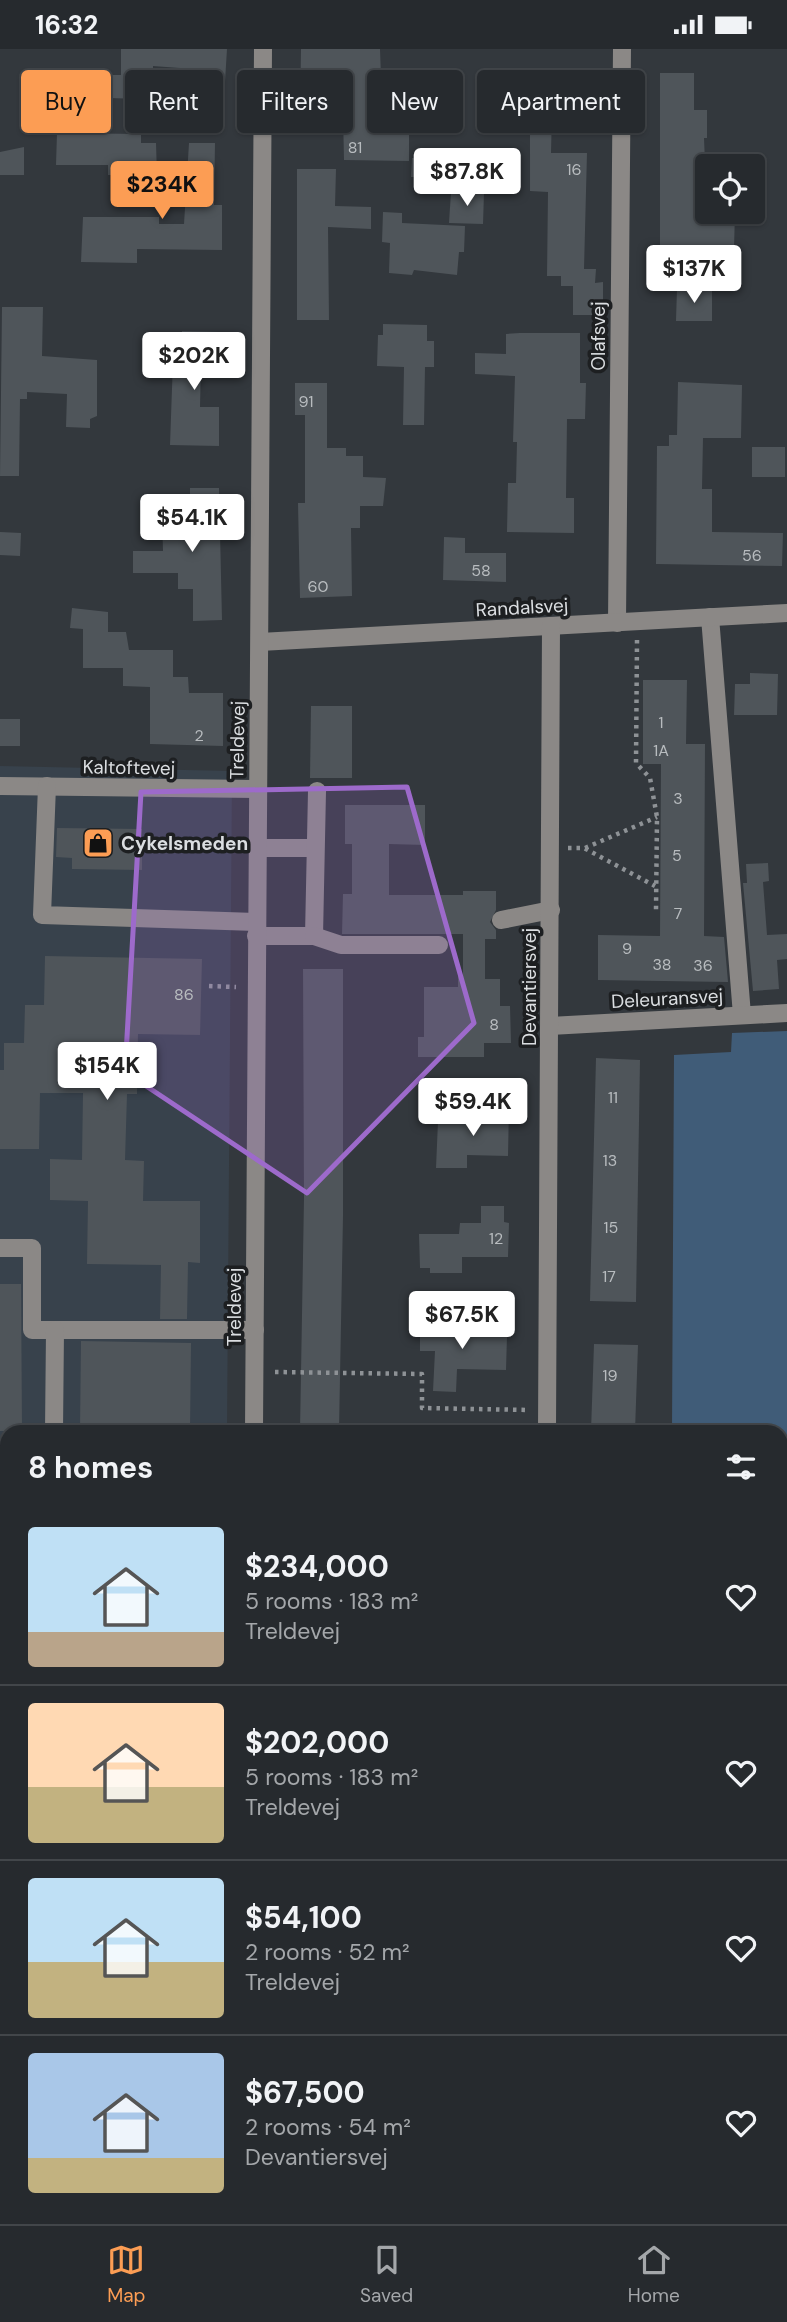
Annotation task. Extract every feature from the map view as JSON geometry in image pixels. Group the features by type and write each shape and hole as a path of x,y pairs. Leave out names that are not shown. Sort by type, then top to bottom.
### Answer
{"street":[{"name":"Treldevej","path":"254,1425 263,49"},
{"name":"Olafsvej","path":"617,623 622,49"},
{"name":"Randalsvej","path":"260,642 787,613"},
{"path":"710,617 742,1015"},
{"name":"Devantiersvej","path":"548,1425 551,626"},
{"name":"Kaltoftevej","path":"0,786 258,789"},
{"path":"47,786 42,915 256,929 314,936 341,945 439,945"},
{"path":"314,936 317,791"},
{"path":"257,848 316,848"},
{"path":"501,920 551,909"},
{"name":"Deleuransvej","path":"550,1026 787,1013"},
{"path":"0,1248 32,1248 32,1330 255,1331"},
{"path":"54,1425 55,1330"}],"path":[{"path":"637,622 636,763 650,778 657,817 656,910"},
{"path":"551,849 584,848 657,817"},
{"path":"584,848 656,887"},
{"path":"209,986 241,987"},
{"path":"255,1372 422,1374 422,1408 548,1410"}],"highlighted area":[{"path":"407,787 474,1023 307,1193 125,1072 141,792"}],"shaded area":[{"path":"0,766 232,771 227,1425 0,1425"},
{"path":"787,1031 787,1425 672,1425 674,1055 731,1052 732,1033"}],"building":[{"path":"121,49 227,49 224,98 223,70 153,66 153,70 125,70 125,98 111,98 111,75 121,75"},
{"path":"301,49 380,49 381,70 367,70 367,133 409,133 409,161 344,160 343,133 353,133 353,70 301,70"},
{"path":"660,73 694,73 694,110 707,110 705,154 695,154 695,224 735,224 734,249 660,249"},
{"path":"57,133 141,134 141,143 156,143 157,175 108,175 108,165 56,165"},
{"path":"530,133 551,133 551,153 587,153 584,269 596,269 595,283 603,282 603,315 573,315 573,286 561,286 561,276 547,276 548,192 530,191"},
{"path":"189,143 215,143 214,205 222,205 222,250 137,249 137,263 81,262 83,217 159,217 159,224 184,224"},
{"path":"24,147 24,175 0,175 0,152"},
{"path":"440,157 439,177 411,177 412,158"},
{"path":"297,169 336,169 335,206 371,207 371,229 328,227 329,320 297,320"},
{"path":"451,192 484,193 483,224 449,223"},
{"path":"383,212 402,213 402,223 465,226 464,252 459,252 457,275 414,270 412,275 389,273 390,243 382,242"},
{"path":"677,288 712,288 712,321 676,321"},
{"path":"2,307 43,307 42,356 97,360 97,416 90,419 90,428 66,427 67,394 27,392 27,399 20,399 19,476 0,476"},
{"path":"383,324 427,325 427,341 434,341 434,367 425,367 424,425 403,425 404,367 377,366 378,335 383,335"},
{"path":"182,331 220,332 220,362 207,362 207,366 201,366 200,407 219,407 219,446 170,445 173,360 182,360"},
{"path":"580,333 580,383 586,383 585,419 567,419 566,498 574,498 574,533 507,532 508,483 516,483 517,442 513,442 515,376 475,374 475,353 506,354 506,334"},
{"path":"678,382 742,385 741,438 703,438 702,489 712,489 712,532 783,533 782,566 656,564 657,446 669,446 669,435 677,435"},
{"path":"295,383 327,383 327,448 346,448 346,456 363,456 363,477 386,478 383,506 360,506 360,528 351,528 352,596 300,598 298,503 305,503 305,415 295,415"},
{"path":"752,447 785,447 785,477 752,477"},
{"path":"190,488 219,488 222,620 193,621 193,589 178,589 178,573 133,573 133,551 163,551 162,518 190,518"},
{"path":"0,532 21,533 20,556 0,555"},
{"path":"444,537 465,538 465,553 506,553 506,582 443,580"},
{"path":"72,608 108,612 108,632 126,632 129,650 173,650 173,677 188,677 189,693 223,693 223,746 150,744 150,687 123,686 123,668 83,668 83,629 70,628"},
{"path":"750,673 778,674 777,715 734,715 735,684 750,684"},
{"path":"643,680 687,680 686,744 705,744 704,936 724,937 728,982 598,980 598,935 660,936 661,764 643,764"},
{"path":"311,706 352,706 352,778 310,778"},
{"path":"0,719 20,719 20,746 0,746"},
{"path":"345,805 425,805 425,845 389,844 389,895 463,895 463,891 496,891 496,910 490,922 496,930 496,939 485,939 485,979 500,979 500,1006 510,1006 511,1043 484,1043 484,1057 418,1057 418,1037 424,1037 424,987 458,987 458,976 463,976 463,934 342,934 343,894 352,894 352,844 345,844"},
{"name":"Cykelsmeden","path":"57,828 142,829 142,870 72,869 72,858 56,857"},
{"path":"768,863 769,881 763,882 767,935 787,934 787,959 777,960 779,989 753,991 743,883 747,883 746,864"},
{"path":"45,956 202,959 200,1035 138,1034 137,1094 127,1094 125,1160 144,1161 143,1201 200,1201 200,1263 188,1262 187,1319 160,1319 161,1265 87,1264 88,1201 50,1200 50,1159 82,1160 83,1093 40,1093 39,1149 0,1149 0,1070 4,1070 4,1043 24,1043 25,1005 44,1005"},
{"path":"303,969 343,969 343,1216 339,1425 300,1425 304,1198"},
{"path":"596,1058 640,1060 636,1302 590,1301"},
{"path":"482,1106 509,1106 508,1156 467,1155 467,1168 436,1168 438,1121 482,1120"},
{"path":"481,1206 504,1206 504,1222 509,1223 508,1257 462,1257 462,1273 430,1273 430,1268 420,1268 419,1234 459,1234 460,1223 481,1223"},
{"path":"0,1284 21,1284 22,1425 0,1425"},
{"path":"459,1321 483,1322 483,1335 507,1336 506,1370 457,1369 456,1392 433,1391 435,1351 420,1351 420,1325 459,1326"},
{"path":"81,1341 191,1343 190,1425 80,1425"},
{"path":"594,1344 638,1345 635,1425 591,1425"}],"place":[{"name":"Cykelsmeden","path":"98,843"}]}
